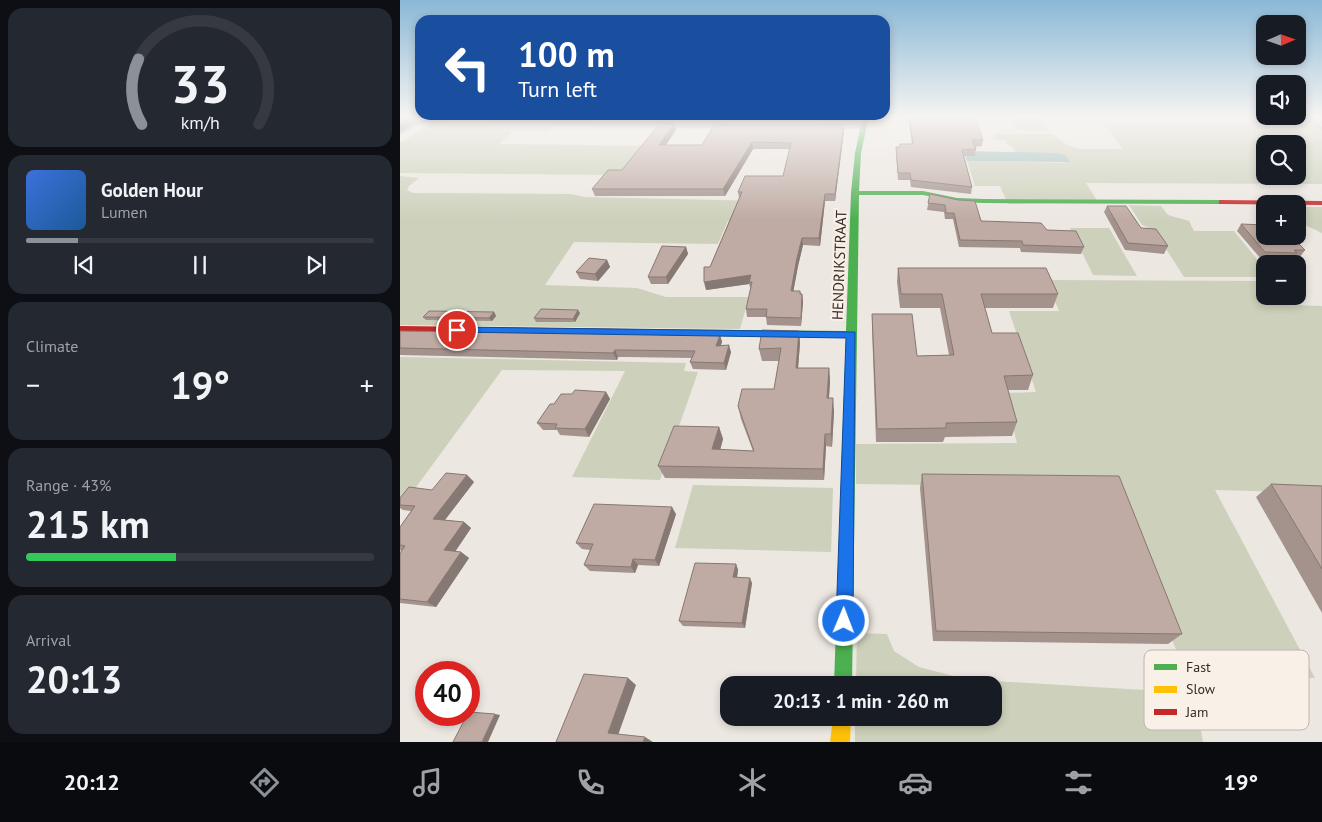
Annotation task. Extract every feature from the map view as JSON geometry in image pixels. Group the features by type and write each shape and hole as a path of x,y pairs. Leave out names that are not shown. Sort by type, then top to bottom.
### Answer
{"street":[{"name":"HENDRIKSTRAAT","path":"843,676 859,151"},
{"path":"856,194 922,193 957,200 984,201 1322,203"},
{"path":"400,329 852,335"},
{"path":"840,742 841,726"}],"green space":[{"path":"400,151 643,151 624,175 400,173"},
{"path":"1015,151 1256,151 1256,184 1086,183 1098,202 1008,204 1000,186 975,186 967,161 1065,163 1059,153 1016,153"},
{"path":"1306,151 1322,151 1322,184 1306,184"},
{"path":"400,176 419,178 407,190 413,193 570,194 585,197 769,201 762,222 728,221 718,244 574,242 545,285 637,288 666,297 749,297 740,329 400,325"},
{"path":"1129,205 1161,206 1168,215 1189,221 1194,231 1234,231 1256,258 1256,277 1184,277 1154,230 1142,225"},
{"path":"1306,207 1322,207 1322,233 1307,226"},
{"path":"1070,228 1109,228 1137,276 1093,275"},
{"path":"1046,280 1256,281 1256,305 1322,306 1322,493 1215,490 1300,650 1176,650 1113,487 856,484 856,444 1017,443 1004,393 1036,392 1009,311 1059,311"},
{"path":"400,357 686,363 684,371 698,372 660,480 572,477 625,371 502,370 400,509"},
{"path":"693,485 833,488 831,552 675,548"},
{"path":"857,633 887,634 894,651 919,667 953,676 856,676"},
{"path":"1309,667 1315,678 1309,678"},
{"path":"1002,681 1144,690 1144,730 1201,730 1203,742 855,742 855,726 1002,726"}],"water":[{"path":"964,151 1059,153 1065,155 1070,162 967,161"}],"building":[{"path":"638,151 747,151 723,189 592,189 608,170 622,170"},
{"path":"789,151 841,151 835,194 825,194 819,238 802,238 797,258 791,291 800,291 800,294 802,294 801,318 766,317 767,309 746,309 752,282 749,282 751,275 704,282 704,267 710,267 742,192 738,192 745,176 783,176"},
{"path":"896,151 962,151 972,187 911,180 910,173 898,173"},
{"path":"930,194 958,200 975,201 981,221 1041,223 1047,230 1076,231 1084,247 1023,245 1022,241 960,240 954,213 946,213 945,205 928,203"},
{"path":"1107,206 1126,206 1141,228 1156,229 1168,246 1128,243"},
{"path":"1241,224 1256,225 1256,242"},
{"path":"1259,245 1300,245 1305,250 1294,250 1297,253 1265,252"},
{"path":"662,246 686,247 666,277 648,277"},
{"path":"589,258 607,260 595,274 576,272"},
{"path":"898,268 1046,268 1058,294 981,294 992,333 1018,333 1033,375 1004,376 1017,422 946,423 946,428 877,429 872,314 912,314 917,356 954,355 942,294 901,294"},
{"path":"541,309 578,310 573,319 534,318"},
{"path":"429,311 494,312 489,318 423,317"},
{"path":"762,330 799,331 796,368 829,368 827,398 833,398 831,434 825,434 823,469 658,466 674,426 719,427 712,449 754,451 738,406 742,389 774,389 781,348 759,349"},
{"path":"400,331 720,335 716,346 729,345 724,363 690,362 695,351 615,350 613,353 400,348"},
{"path":"575,390 606,392 585,429 555,428 557,424 537,423 550,404 554,404 561,394 572,394"},
{"path":"446,473 467,475 433,519 464,522 444,550 461,552 427,602 400,599 400,553 405,546 400,545 400,527 415,506 400,505 400,498 409,487 432,490"},
{"path":"922,474 1119,476 1182,634 936,631"},
{"path":"1271,484 1322,486 1322,569"},
{"path":"594,504 672,507 655,560 633,559 631,567 584,565 593,544 576,543"},
{"path":"695,563 736,564 733,577 750,578 742,623 679,621"},
{"path":"584,674 628,678 608,733 645,737 643,742 556,742"},
{"path":"480,713 495,714 482,742 453,742 461,726 480,726"}],"traffic: fast":[{"path":"843,676 855,193 859,151"},
{"path":"855,193 923,193 957,200 984,201 1222,202"},
{"path":"635,332 851,335"}],"traffic: slow":[{"path":"840,742 841,726"}],"traffic: jam":[{"path":"1222,202 1322,203"},
{"path":"400,329 635,332"}],"route":[{"path":"457,330 852,335 844,621"}]}
